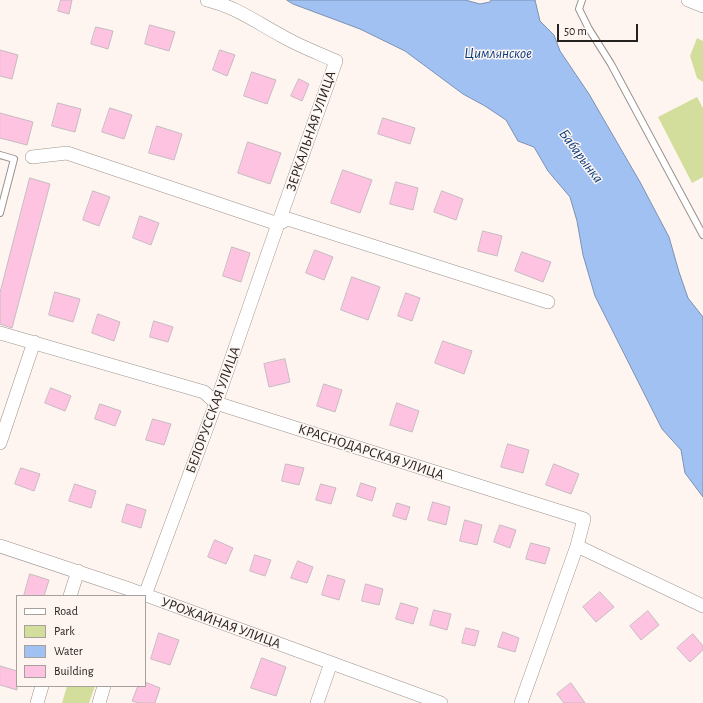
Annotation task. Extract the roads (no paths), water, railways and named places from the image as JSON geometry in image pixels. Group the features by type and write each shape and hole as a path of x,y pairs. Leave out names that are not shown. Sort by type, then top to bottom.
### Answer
{"street":[{"name":"ЗЕРКАЛЬНАЯ УЛИЦА","path":"206,0 220,3 242,12 283,37 336,60 278,224"},
{"path":"688,0 703,6"},
{"path":"32,157 67,153 278,224 288,220 548,302"},
{"name":"БЕЛОРУССКАЯ УЛИЦА","path":"145,595 216,403 278,224"},
{"name":"КРАСНОДАРСКАЯ УЛИЦА","path":"0,333 204,392 216,403 584,519 577,546"},
{"path":"0,443 34,342"},
{"name":"УРОЖАЙНАЯ УЛИЦА","path":"0,546 78,572 131,593 145,595"},
{"path":"521,703 577,546 703,606"},
{"path":"70,595 78,572"},
{"name":"УРОЖАЙНАЯ УЛИЦА","path":"146,595 442,703"},
{"path":"316,703 331,663"},
{"path":"37,703 42,687"},
{"path":"99,703 104,687"}],"lane":[{"path":"582,0 579,9 589,29 611,64 703,235"},
{"path":"0,155 14,159 0,213"}],"water":[{"name":"Цимлянское","path":"287,0 465,0 480,4 490,2 491,0 535,0 540,21 554,35 560,51 589,94 640,182 669,237 688,298 703,317 703,497 685,473 681,450 662,429 595,296 583,255 577,221 570,197 548,171 534,147 518,141 506,120 463,94 405,51 360,29 293,4"}],"water label":[{"name":"Бабарынка","path":"581,156"}]}
